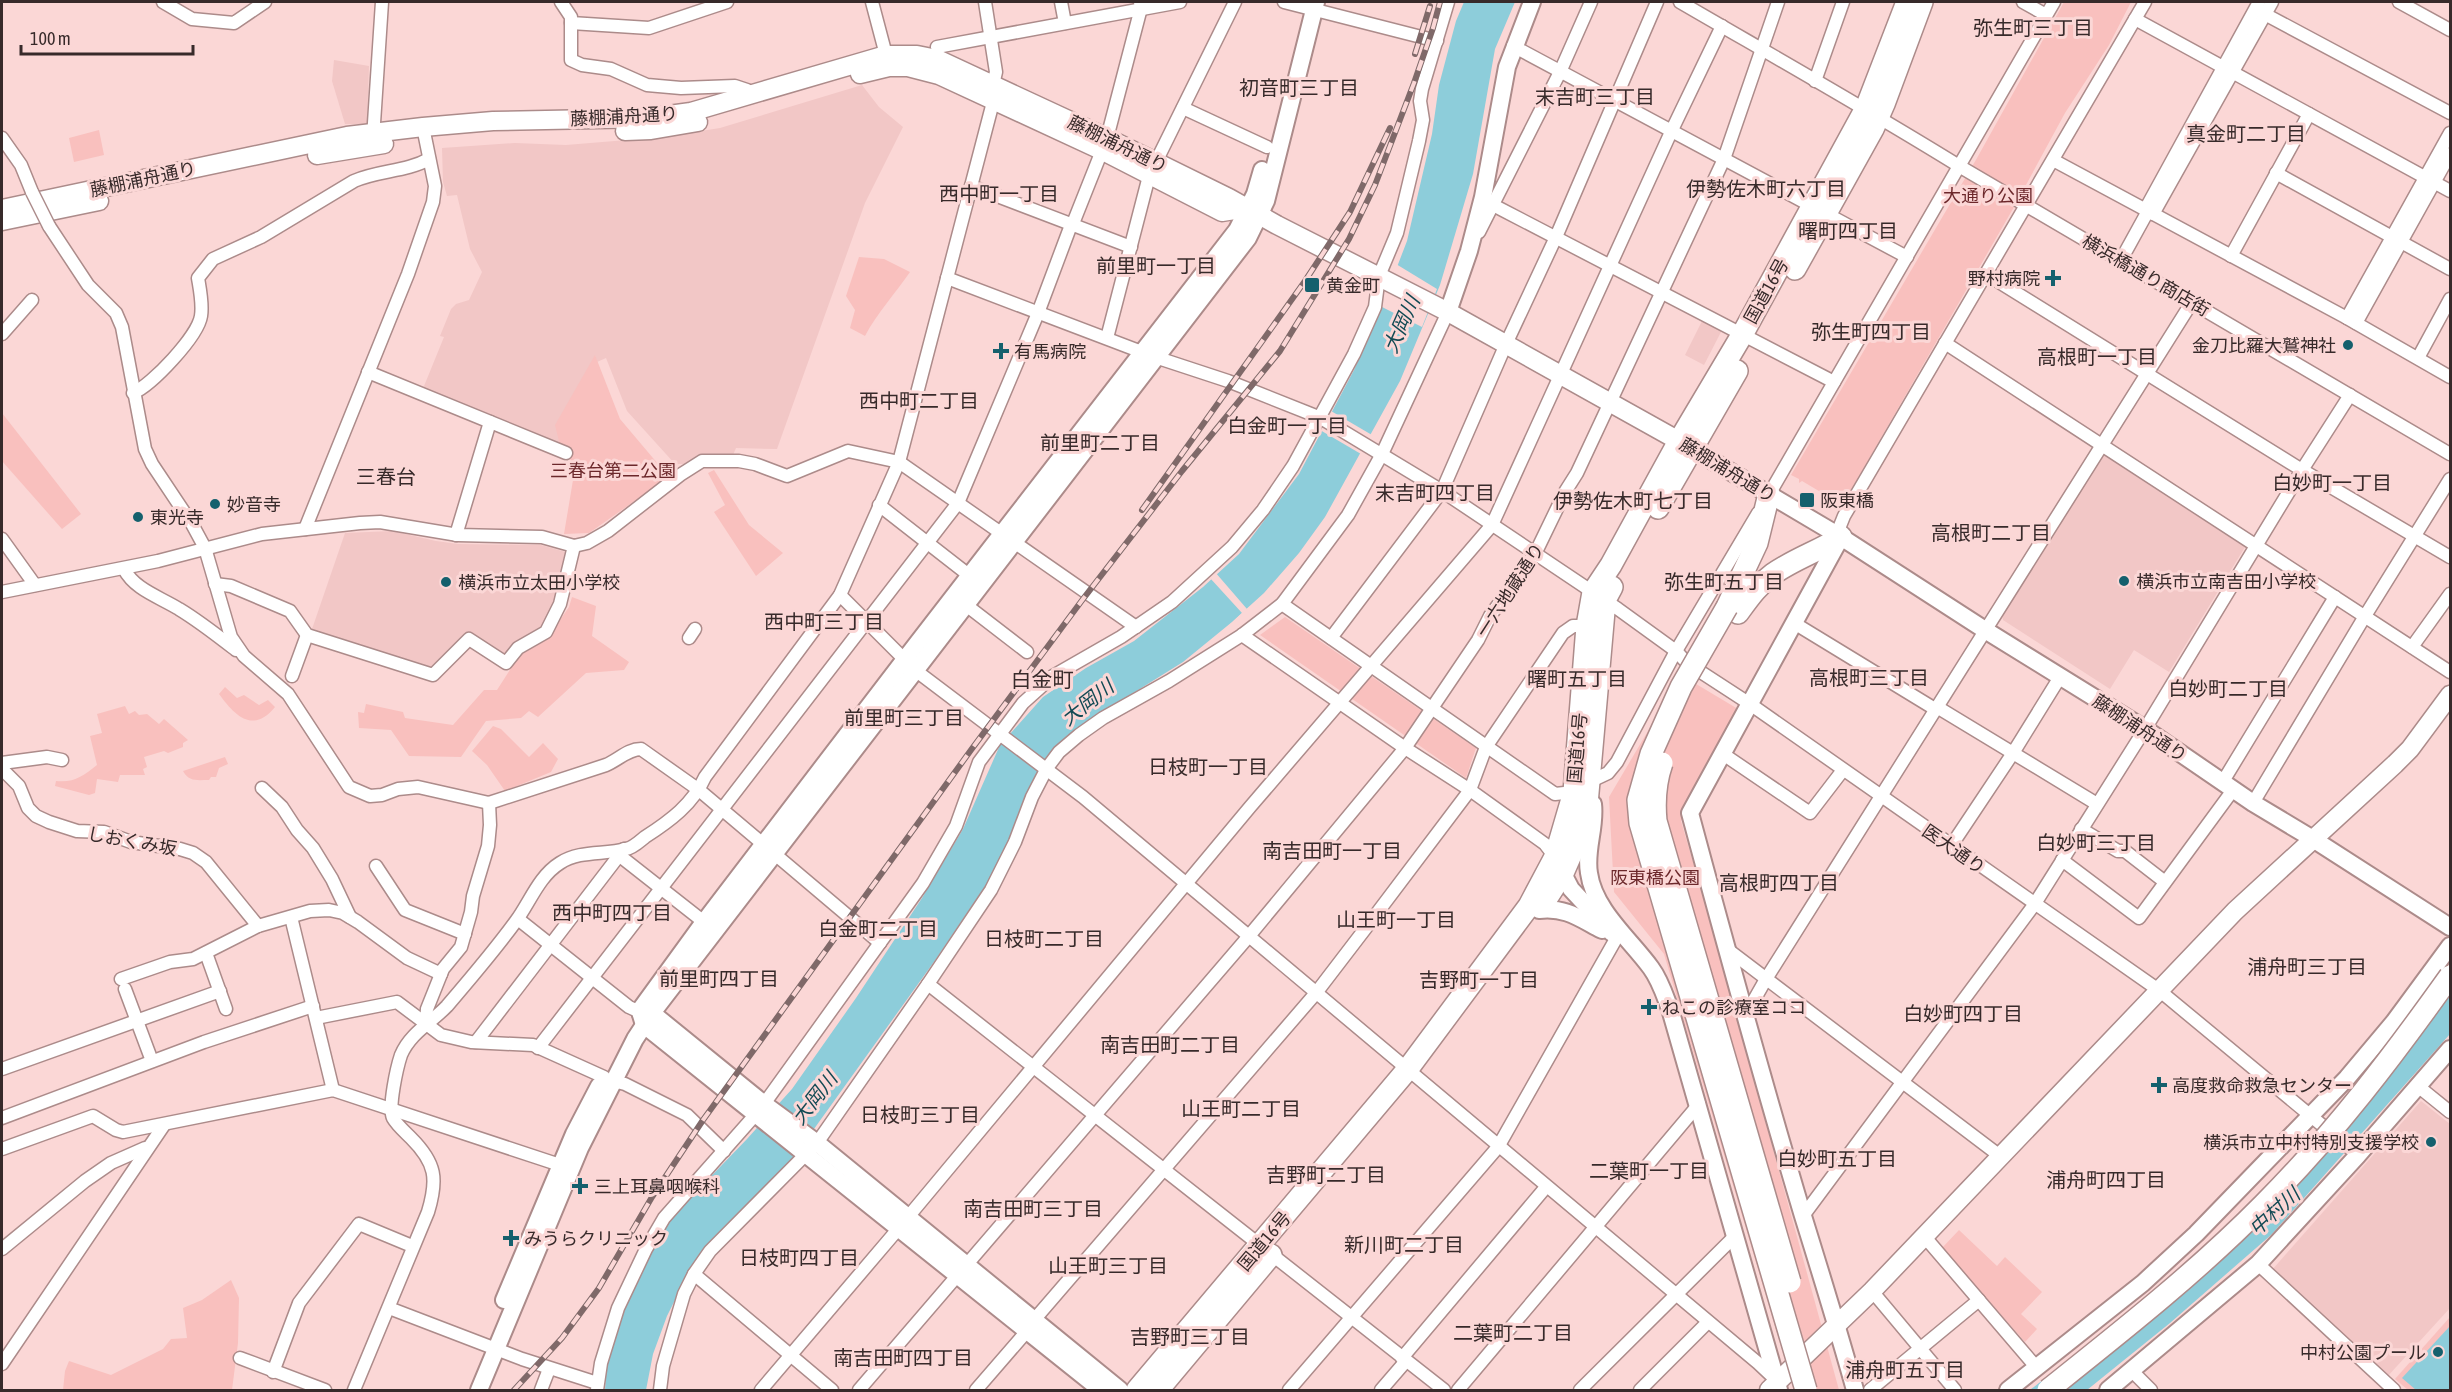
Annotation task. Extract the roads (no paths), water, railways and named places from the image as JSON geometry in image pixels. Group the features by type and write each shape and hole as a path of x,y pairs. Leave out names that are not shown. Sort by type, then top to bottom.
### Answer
{"highway":[{"name":"国道16号","path":"1872,112 1907,2"},
{"name":"国道16号","path":"1582,787 1587,626 1599,596 1820,209 1872,112 1922,2"},
{"path":"1769,495 1757,543 1733,610 1663,760 1656,780 1654,806 1656,821 1820,1390"},
{"path":"1806,1390 1640,823 1638,800 1651,754 1681,687 1733,610 1775,573 1824,548 1840,537"},
{"name":"国道16号","path":"1411,1074 1577,841 1599,596"},
{"name":"国道16号","path":"1158,1390 1265,1251 1411,1074 1539,910 1559,865"},
{"path":"2048,1390 2172,1290 2264,1204 2304,1162 2365,1091 2451,976"},
{"path":"2068,1390 2170,1307 2233,1251 2295,1190 2383,1089 2451,998"},
{"name":"国道16号","path":"1137,1390 1265,1251"}],"main road":[{"name":"藤棚浦舟通り","path":"2,221 328,153 373,139 494,121 647,118 691,112 886,55 917,55 937,59 992,91 1153,169 1222,212 1254,212 1449,312 1685,445"},
{"name":"藤棚浦舟通り","path":"424,132 651,130 673,127 889,67 924,70 992,91"},
{"name":"藤棚浦舟通り","path":"2,209 346,136 373,139"},
{"path":"1775,1388 1836,1324 1872,1291 2235,911 2395,764 2451,695"}],"street":[{"path":"164,2 192,19 234,22 266,2"},
{"path":"373,139 381,2"},
{"path":"561,2 571,17 571,60 582,65 612,69 647,85 681,88 735,86 752,94"},
{"path":"571,23 649,28 728,2"},
{"path":"872,2 886,55"},
{"path":"476,1042 622,852 660,828 678,813 699,790 705,777 840,595 899,462 992,106 996,72 985,2"},
{"path":"1061,2 1065,23"},
{"path":"937,47 1065,23 1140,5 1180,2"},
{"path":"1107,339 1153,169 1235,2"},
{"path":"1284,2 1311,5 1437,40"},
{"path":"389,1308 597,1387 606,1344 618,1308 646,1249 664,1218 760,1109 923,883 956,826 979,762 1001,736 1023,703 1053,676 1136,627 1172,602 1232,547 1263,510 1323,419 1375,307 1379,276 1397,233 1410,186 1423,120 1420,101 1448,2"},
{"path":"1488,201 1503,87 1513,46 1532,2"},
{"path":"660,1390 663,1366 684,1294 694,1274 710,1251 811,1149 928,984 991,890 1016,842 1045,767 1059,752 1103,718 1169,681 1242,635 1282,604 1348,515 1382,454 1449,312 1488,201 1560,72 1591,2"},
{"path":"1331,638 1442,491 1506,344 1556,237 1657,2"},
{"name":"横浜橋通り商店街","path":"1680,2 1872,112 1959,166 2451,454"},
{"name":"一六地蔵通り","path":"859,1390 1249,936 1405,748 1478,640 1490,616 1535,554 1611,402 1660,292 1724,159 1778,2"},
{"path":"1815,81 1843,2"},
{"path":"2023,2 2046,15"},
{"path":"1282,604 1555,794 1582,787 1608,773 1617,762 1676,651 1769,495 2054,2"},
{"path":"1855,1390 1745,1016 1690,813 1840,537 1840,526 1844,516 2145,2"},
{"path":"2121,260 2228,70 2260,8 2272,2"},
{"path":"2399,2 2451,30"},
{"path":"538,1048 958,503 1038,313 1104,144 1140,5"},
{"path":"1254,212 1267,147 1311,5"},
{"path":"910,665 966,605 1008,539 1149,354 1237,231 1254,212 1311,5"},
{"path":"2260,8 2451,113"},
{"path":"2135,19 2451,190"},
{"path":"761,1390 792,1356 1186,884 1492,525 1559,374 1722,26"},
{"path":"1513,46 1906,257"},
{"path":"1183,108 1267,147"},
{"path":"2231,256 2309,114"},
{"path":"304,530 408,274 433,202 435,186 424,132"},
{"path":"2352,321 2430,179 2451,133"},
{"path":"2,138 7,154 21,165 49,226 88,285 116,313 122,327 142,436 152,464 205,548 231,637 244,656"},
{"path":"2430,179 2451,154"},
{"path":"133,393 157,377 199,324 202,306 198,278 213,259 261,237 354,181 369,175 417,165 429,159"},
{"path":"2053,160 2451,377"},
{"path":"2276,173 2451,269"},
{"path":"971,186 1131,247"},
{"path":"1488,201 1834,382"},
{"path":"1986,274 2302,470 2451,557"},
{"name":"医大通り","path":"947,278 1107,339 1228,381 1323,419 1442,491 1599,596 1676,651 1687,663 1750,704 2160,991 2358,1155"},
{"path":"2418,358 2451,299"},
{"path":"2,334 32,300"},
{"path":"1745,1016 1766,979 2192,302"},
{"path":"1945,343 2451,672"},
{"path":"368,372 566,453"},
{"path":"1803,1216 2034,904 2145,729 2350,395"},
{"path":"456,535 490,422"},
{"name":"藤棚浦舟通り","path":"1685,445 1840,537 2145,729 2253,803 2451,927"},
{"path":"2,592 124,569 262,534 380,522 456,535 542,537 574,546 587,543 608,531 680,475 702,461 739,461 755,464 787,476 848,451 899,462 1136,627"},
{"path":"2253,803 2365,616 2451,479"},
{"path":"879,505 970,576"},
{"path":"2,538 35,585"},
{"path":"645,1016 910,665 970,576 1008,539"},
{"path":"215,584 231,586 290,611 307,635 432,675 469,639 506,663 518,648 546,632 560,604 574,546"},
{"path":"124,569 129,578 144,590 178,608 244,656 288,694 349,787 357,792 370,796 382,795 398,789 418,788 489,803 606,765 619,759 632,748 641,748 699,790 880,943"},
{"path":"2412,647 2451,594"},
{"path":"840,595 910,665 1045,767 1249,936 1758,1363 1775,1388"},
{"path":"2062,860 2139,918 2228,786 2336,597"},
{"path":"966,605 1027,652"},
{"path":"1794,623 2097,804"},
{"path":"976,1390 1316,993 1470,790 1486,747 1563,633 1573,626 1587,626"},
{"path":"292,675 307,635"},
{"path":"1242,635 1405,748 1470,790 1545,844 1571,889 1617,937 1644,960"},
{"path":"1951,846 2060,677"},
{"path":"1723,754 1810,813 1843,770"},
{"path":"2,763 48,757 62,760"},
{"name":"しおくみ坂","path":"2,769 19,786 28,808 36,816 49,822 76,831 104,832 131,842 193,853 206,862 258,926"},
{"path":"1582,787 1594,809 1589,873 1593,889 1606,912 1655,975 1671,1009 1736,1235 1775,1388"},
{"path":"262,788 282,807 297,831 313,848 332,879 350,917"},
{"path":"426,1022 427,1009 441,974 461,947 465,934 473,896 488,846 489,803"},
{"path":"2081,829 2118,851 2125,851 2165,882"},
{"path":"468,1390 491,1347 565,1167 582,1116 609,1079 645,1016 704,922 769,849"},
{"path":"354,1390 428,1212 435,1189 435,1177 418,1145 393,1119 390,1109 402,1054 426,1022 444,1009 518,919 544,878 559,864 582,855 622,852 662,889 704,922"},
{"path":"376,866 405,910 465,934"},
{"path":"1539,910 1556,908 1565,910 1617,937"},
{"path":"152,1062 123,984 170,962 193,959 258,926 310,911 329,910 350,917 407,958 441,974"},
{"path":"291,917 333,1090"},
{"path":"518,919 629,1007 645,1016 1031,1326 1120,1390"},
{"path":"1289,1390 1498,1147 1617,937"},
{"path":"2008,1390 2164,1265 2347,1078 2394,1022 2451,946"},
{"path":"1727,949 2000,1156"},
{"path":"206,953 226,1009"},
{"path":"928,984 1444,1390"},
{"path":"2,1069 220,991"},
{"path":"2,1118 152,1062 314,1012 397,1002 441,1035 476,1042 533,1045 625,1084 687,1115 724,1151"},
{"path":"2108,1390 2258,1264 2451,1049"},
{"path":"2419,1087 2451,1112"},
{"path":"2,1149 93,1116 116,1130 123,1131 164,1125 333,1090 565,1167"},
{"path":"1458,1390 1699,1104"},
{"path":"2,1364 146,1148 164,1125"},
{"path":"2,1249 85,1181 111,1163 146,1148"},
{"path":"1381,1390 1546,1187"},
{"path":"273,1372 299,1303 359,1224 412,1246"},
{"path":"1581,1390 1736,1235"},
{"path":"1924,1236 2037,1368"},
{"path":"2258,1264 2390,1389"},
{"path":"694,1274 831,1390"},
{"path":"1872,1291 1955,1390"},
{"path":"1870,1390 1979,1300"},
{"path":"1640,1390 1708,1322"},
{"path":"1031,1326 1101,1390"},
{"path":"479,1390 491,1347"},
{"path":"240,1358 325,1390"},
{"path":"541,1390 549,1368"},
{"path":"2132,1371 2151,1390"}],"water":[{"name":"大岡川","path":"1464,2 1515,2 1495,49 1473,174 1440,285 1400,381 1325,517 1299,553 1264,593 1232,622 1183,662 1074,730 1047,756 1036,775 1023,811 992,876 936,959 791,1161 713,1238 689,1272 667,1316 653,1354 646,1390 605,1390 607,1360 620,1315 664,1225 792,1089 856,998 922,898 963,829 1000,745 1043,697 1086,668 1134,641 1203,587 1239,554 1299,474 1354,370 1407,241 1432,134 1439,85 1456,21"},
{"name":"中村川","path":"2450,972 2450,1034 2271,1235 2170,1323 2087,1390 2030,1390 2160,1285 2235,1218 2292,1160 2347,1098"},
{"name":"中村公園プール","path":"2450,1326 2450,1390 2416,1390 2402,1378"}],"railway":[{"path":"514,1390 562,1338 599,1288 652,1197 703,1120 971,750 1182,471 1280,351 1349,239 1375,185 1414,83 1440,2"},
{"path":"1415,54 1430,6"},
{"path":"1142,510 1305,281 1350,212 1390,128"}],"place":[{"name":"野村病院","path":"2053,278"},
{"name":"黄金町","path":"1312,285"},
{"name":"金刀比羅大鷲神社","path":"2348,345"},
{"name":"有馬病院","path":"1001,351"},
{"name":"阪東橋","path":"1807,500"},
{"name":"妙音寺","path":"215,504"},
{"name":"東光寺","path":"138,517"},
{"name":"横浜市立南吉田小学校","path":"2124,581"},
{"name":"横浜市立太田小学校","path":"446,582"},
{"name":"ねこの診療室ココ","path":"1649,1007"},
{"name":"高度救命救急センター","path":"2159,1085"},
{"name":"横浜市立中村特別支援学校","path":"2431,1142"},
{"name":"三上耳鼻咽喉科","path":"580,1186"},
{"name":"みうらクリニック","path":"511,1238"},
{"name":"中村公園プール","path":"2438,1352"}],"district":[{"name":"弥生町三丁目","path":"2033,27"},
{"name":"初音町三丁目","path":"1299,87"},
{"name":"末吉町三丁目","path":"1595,96"},
{"name":"真金町二丁目","path":"2246,133"},
{"name":"伊勢佐木町六丁目","path":"1766,188"},
{"name":"西中町一丁目","path":"999,193"},
{"name":"曙町四丁目","path":"1848,230"},
{"name":"前里町一丁目","path":"1156,265"},
{"name":"弥生町四丁目","path":"1871,331"},
{"name":"高根町一丁目","path":"2097,356"},
{"name":"西中町二丁目","path":"919,400"},
{"name":"白金町一丁目","path":"1287,425"},
{"name":"前里町二丁目","path":"1100,442"},
{"name":"三春台","path":"386,476"},
{"name":"白妙町一丁目","path":"2332,482"},
{"name":"末吉町四丁目","path":"1435,492"},
{"name":"伊勢佐木町七丁目","path":"1633,500"},
{"name":"高根町二丁目","path":"1991,532"},
{"name":"弥生町五丁目","path":"1724,581"},
{"name":"西中町三丁目","path":"824,621"},
{"name":"高根町三丁目","path":"1869,677"},
{"name":"曙町五丁目","path":"1577,678"},
{"name":"白金町","path":"1042,679"},
{"name":"白妙町二丁目","path":"2228,688"},
{"name":"前里町三丁目","path":"904,717"},
{"name":"日枝町一丁目","path":"1208,766"},
{"name":"白妙町三丁目","path":"2096,842"},
{"name":"南吉田町一丁目","path":"1332,850"},
{"name":"高根町四丁目","path":"1779,882"},
{"name":"西中町四丁目","path":"612,912"},
{"name":"山王町一丁目","path":"1396,919"},
{"name":"白金町二丁目","path":"878,928"},
{"name":"日枝町二丁目","path":"1044,938"},
{"name":"浦舟町三丁目","path":"2307,966"},
{"name":"前里町四丁目","path":"719,978"},
{"name":"吉野町一丁目","path":"1479,979"},
{"name":"白妙町四丁目","path":"1963,1013"},
{"name":"南吉田町二丁目","path":"1170,1044"},
{"name":"山王町二丁目","path":"1241,1108"},
{"name":"日枝町三丁目","path":"920,1114"},
{"name":"白妙町五丁目","path":"1837,1158"},
{"name":"二葉町一丁目","path":"1649,1170"},
{"name":"吉野町二丁目","path":"1326,1174"},
{"name":"浦舟町四丁目","path":"2106,1179"},
{"name":"南吉田町三丁目","path":"1033,1208"},
{"name":"新川町二丁目","path":"1404,1244"},
{"name":"日枝町四丁目","path":"799,1257"},
{"name":"山王町三丁目","path":"1108,1265"},
{"name":"二葉町二丁目","path":"1513,1332"},
{"name":"吉野町三丁目","path":"1190,1336"},
{"name":"南吉田町四丁目","path":"903,1357"},
{"name":"浦舟町五丁目","path":"1905,1369"}],"park label":[{"name":"大通り公園","path":"1988,195"},
{"name":"三春台第二公園","path":"613,470"},
{"name":"阪東橋公園","path":"1655,877"}]}
